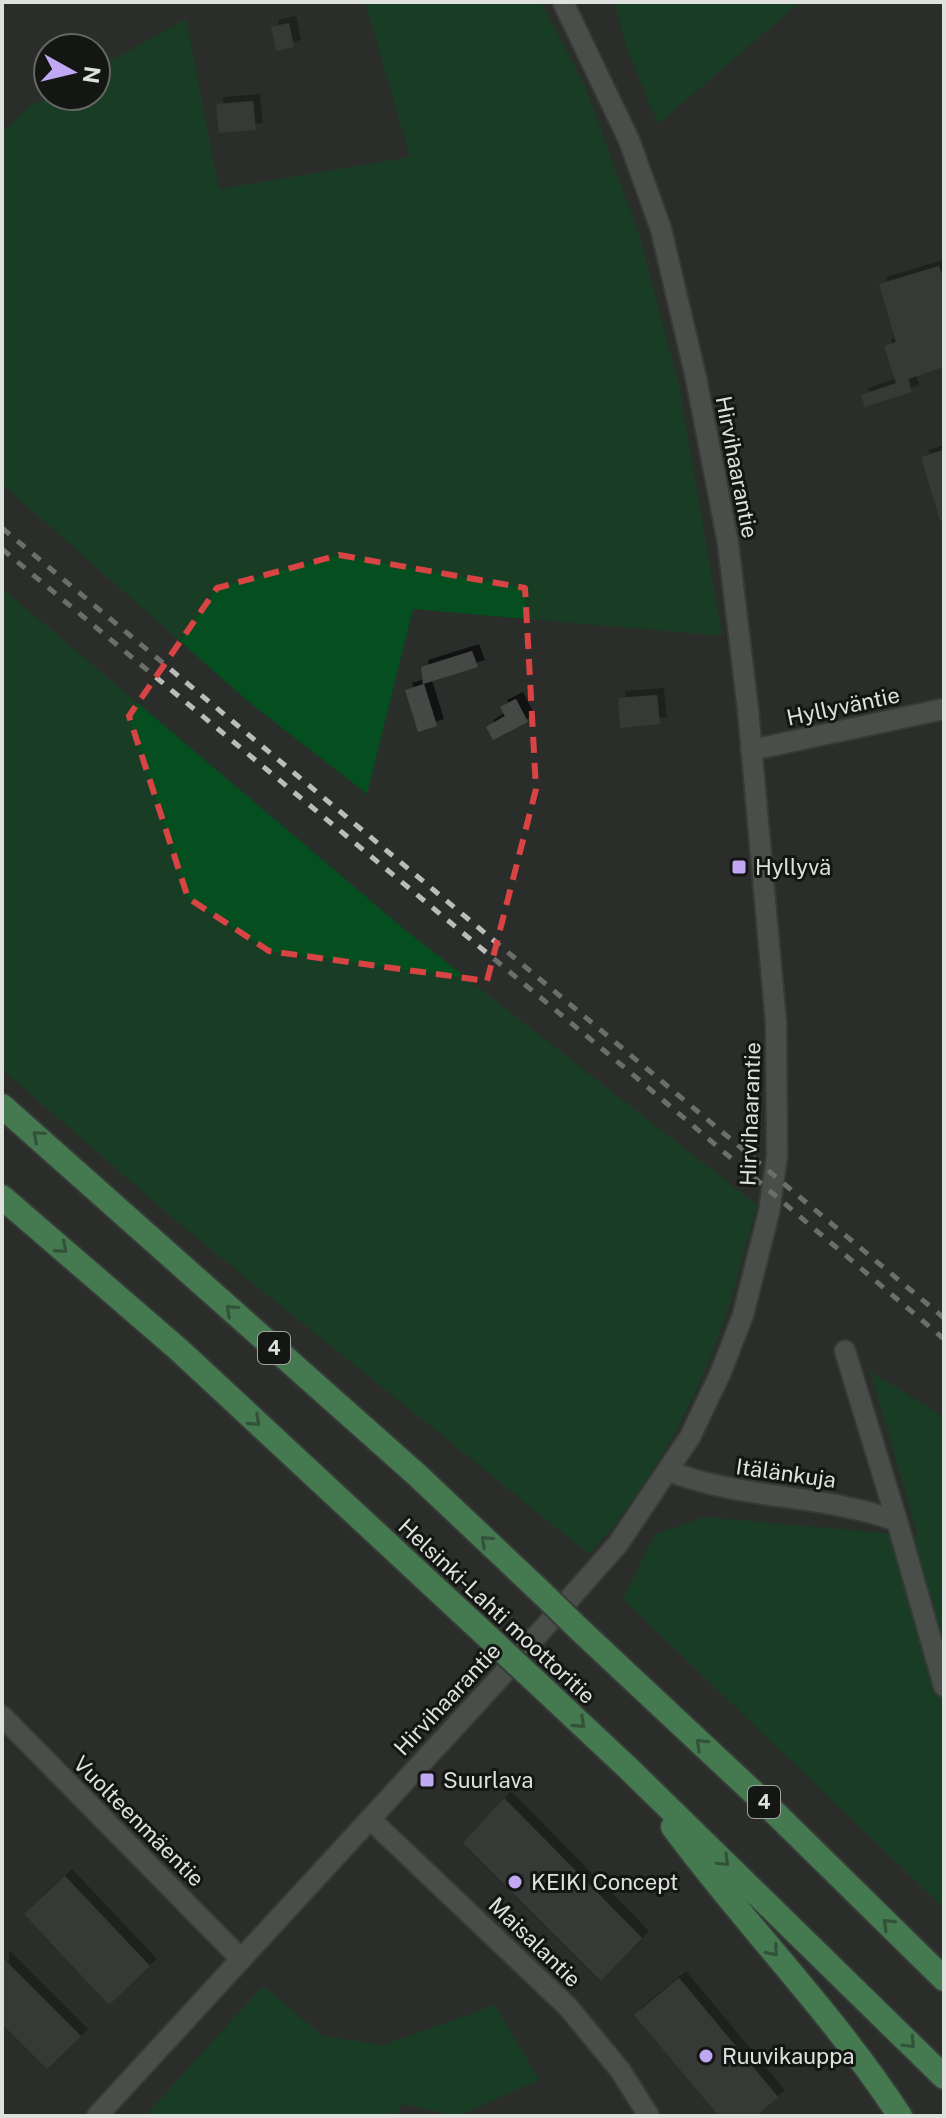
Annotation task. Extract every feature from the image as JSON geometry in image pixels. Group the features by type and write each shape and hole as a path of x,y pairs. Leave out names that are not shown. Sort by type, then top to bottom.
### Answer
{"highway":[{"name":"Helsinki-Lahti moottoritie","path":"2,1106 416,1474 768,1806 944,1979"},
{"name":"Helsinki-Lahti moottoritie","path":"2,1197 178,1349 532,1678 944,2077"},
{"path":"628,1768 705,1871 825,2012 900,2116"}],"street":[{"name":"Hirvihaarantie","path":"97,2116 496,1682 618,1544 669,1471 697,1424 721,1372 743,1315 769,1212 777,1156 776,1023 728,543 696,378 661,229 629,140 563,2"},
{"name":"Hyllyväntie","path":"751,750 944,709"},
{"path":"845,1351 944,1686"},
{"name":"Itälänkuja","path":"669,1471 722,1488 856,1507 897,1521"},
{"name":"Vuolteenmäentie","path":"2,1716 241,1959"},
{"name":"Maisalantie","path":"370,1819 568,2007 620,2070 649,2116"}],"highlighted area":[{"path":"339,555 525,588 536,789 487,981 269,951 188,898 129,716 217,588"}],"green space":[{"path":"365,2 541,2 585,86 639,234 679,385 722,636 413,609 367,794 250,703 2,484 2,125 7,129 32,105 32,112 112,112 112,60 186,19 219,189 410,157"},
{"path":"614,2 800,2 658,124 626,47"},
{"path":"2,588 404,929 757,1205 723,1324 693,1397 663,1453 629,1506 589,1554 182,1226 2,1069"},
{"path":"870,1371 944,1417 944,1908 623,1599 655,1534 704,1517 918,1536"},
{"path":"263,1986 323,2036 384,2045 495,2005 539,2080 458,2116 402,2104 396,2116 145,2116"}],"building":[{"path":"289,23 294,47 276,51 271,27"},
{"path":"253,101 256,130 219,133 216,104"},
{"path":"939,266 944,281 944,367 908,379 912,392 865,407 861,395 896,383 884,346 896,342 879,284"},
{"path":"944,450 944,520 940,521 921,457"},
{"path":"472,651 478,667 423,684 421,667"},
{"path":"424,684 437,726 418,732 405,690"},
{"path":"657,695 660,724 620,728 618,698"},
{"path":"516,699 528,722 493,740 486,727 505,716 500,707"},
{"path":"504,1798 642,1938 601,1981 463,1843"},
{"path":"65,1876 150,1966 109,2005 24,1914"},
{"path":"2,1957 81,2036 47,2069 2,2024"},
{"name":"Ruuvikauppa","path":"679,1978 778,2097 756,2116 719,2116 634,2015"}],"railway":[{"path":"2,528 944,1318"},
{"path":"2,549 631,1073 944,1339"}],"place":[{"name":"Hyllyvä","path":"739,867"},
{"name":"Suurlava","path":"427,1780"},
{"name":"KEIKI Concept","path":"515,1882"},
{"name":"Ruuvikauppa","path":"706,2056"}]}
